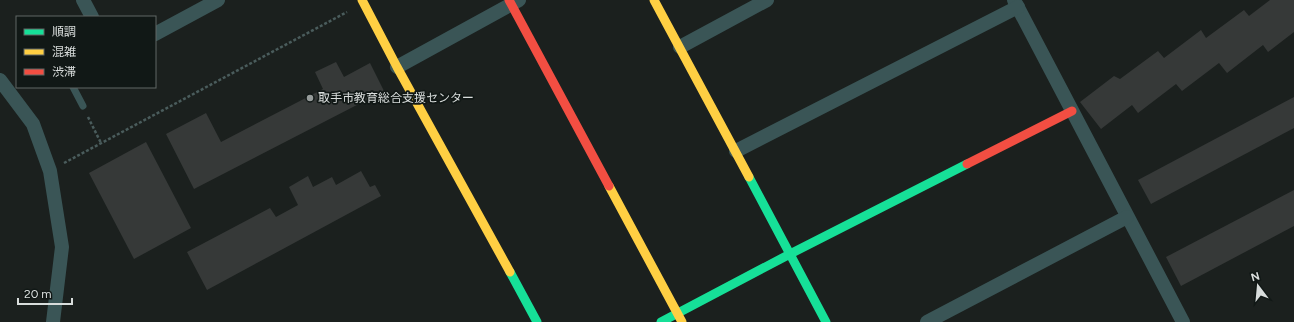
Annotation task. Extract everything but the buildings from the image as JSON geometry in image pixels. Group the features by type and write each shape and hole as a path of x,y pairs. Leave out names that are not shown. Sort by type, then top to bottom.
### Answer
{"street":[{"path":"83,0 91,16"},
{"path":"156,33 218,0"},
{"path":"362,0 397,67 537,322"},
{"path":"654,0 826,322"},
{"path":"680,47 767,0"},
{"path":"397,67 513,1 682,322"},
{"path":"736,152 1016,4 1183,322"},
{"path":"0,80 33,124 50,171 62,247 53,322"},
{"path":"660,322 790,254 1072,111"},
{"path":"928,322 1127,217"}],"lane":[{"path":"74,88 83,106"}],"path":[{"path":"63,164 350,11"},
{"path":"83,106 101,143"}],"traffic: fast":[{"path":"661,322 790,254 967,164"},
{"path":"749,177 826,322"},
{"path":"510,272 537,322"}],"traffic: slow":[{"path":"362,0 397,67 510,272"},
{"path":"654,0 749,177"},
{"path":"609,186 682,322"}],"traffic: jam":[{"path":"509,0 609,186"},
{"path":"967,164 1072,111"}],"place":[{"name":"取手市教育総合支援センター","path":"310,98"}]}
